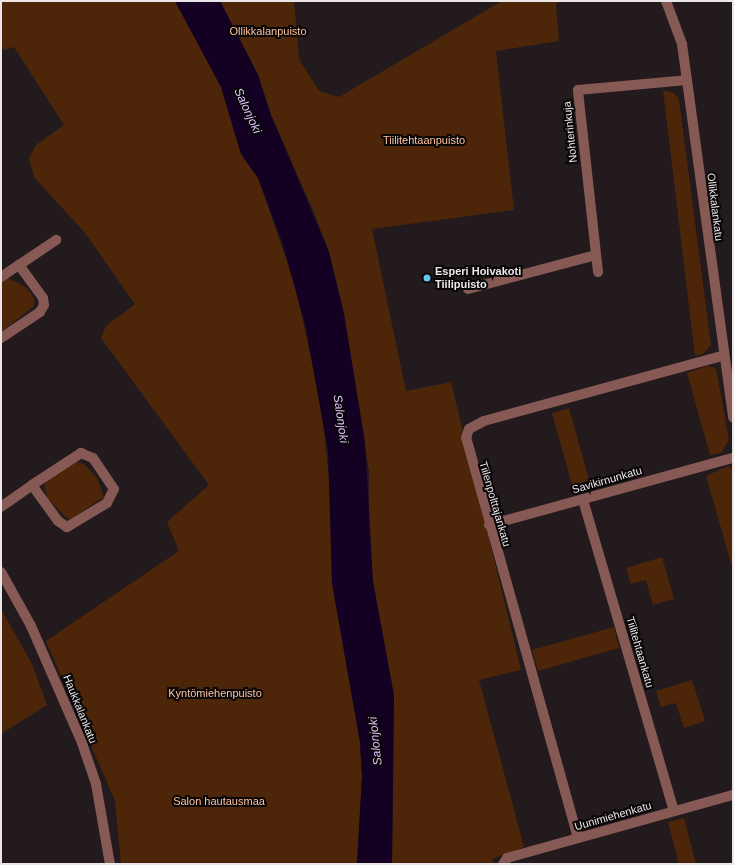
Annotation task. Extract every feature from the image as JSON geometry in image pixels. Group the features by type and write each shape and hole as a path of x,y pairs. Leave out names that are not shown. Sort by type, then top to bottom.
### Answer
{"street":[{"name":"Ollikkalankatu","path":"666,1 682,44 722,356 733,418"},
{"name":"Nohterinkuja","path":"598,272 578,90 687,80"},
{"path":"1,277 56,240"},
{"path":"468,289 596,255"},
{"path":"1,338 40,312 44,305 43,298 19,266"},
{"name":"Tiilenpolttajankatu","path":"578,838 489,525 466,450 467,434 476,424 722,356"},
{"path":"1,507 32,485 81,453 93,458 114,489 108,503 67,527 58,521 32,485"},
{"name":"Savikirnunkatu","path":"489,525 733,458"},
{"name":"Tiilitehtaankatu","path":"583,500 674,811"},
{"name":"Haukkalankatu","path":"1,572 31,626 82,743 96,784 110,864"},
{"name":"Uunimiehenkatu","path":"502,864 507,858 733,795"}],"green space":[{"name":"Kyntömiehenpuisto","path":"1,1 175,1 221,87 241,154 258,178 294,281 321,402 331,498 332,583 360,742 362,776 357,864 121,864 115,801 46,641 179,551 167,522 209,485 101,338 106,326 135,304 85,233 34,177 29,158 36,145 64,125 14,47 4,50 1,45"},
{"name":"Tiilitehtaanpuisto","path":"220,1 294,1 299,59 319,91 339,97 502,1 561,1 556,4 559,41 496,51 514,210 372,229 406,391 451,382 521,670 479,680 524,847 492,859 493,864 392,864 394,695 377,615 369,546 369,471 344,314 329,252 313,210 271,115 258,75"},
{"path":"663,90 674,93 679,100 711,345 703,354 695,356"},
{"path":"8,278 27,288 34,298 34,306 1,332 1,283"},
{"path":"707,366 716,368 729,440 721,453 710,455 687,373"},
{"path":"569,408 591,487 574,492 552,413"},
{"path":"77,462 84,464 97,478 104,497 69,520 48,499 44,485 52,474"},
{"path":"728,466 733,469 733,570 706,476"},
{"path":"662,557 674,599 653,605 646,580 631,584 626,568"},
{"path":"1,609 32,664 47,705 1,734"},
{"path":"614,627 619,648 538,671 532,650"},
{"path":"692,680 705,721 684,728 676,703 661,707 656,691"},
{"path":"684,818 696,864 679,864 668,822"}],"water":[{"name":"Salonjoki","path":"175,1 220,1 258,75 271,115 329,252 344,314 365,442 373,581 394,695 392,864 357,864 362,776 360,742 332,583 328,451 305,324 282,242 258,178 241,154 221,87"}],"place":[{"name":"Esperi Hoivakoti Tiilipuisto","path":"427,278"}],"park label":[{"name":"Ollikkalanpuisto","path":"268,31"},
{"name":"Salon hautausmaa","path":"219,801"}]}
